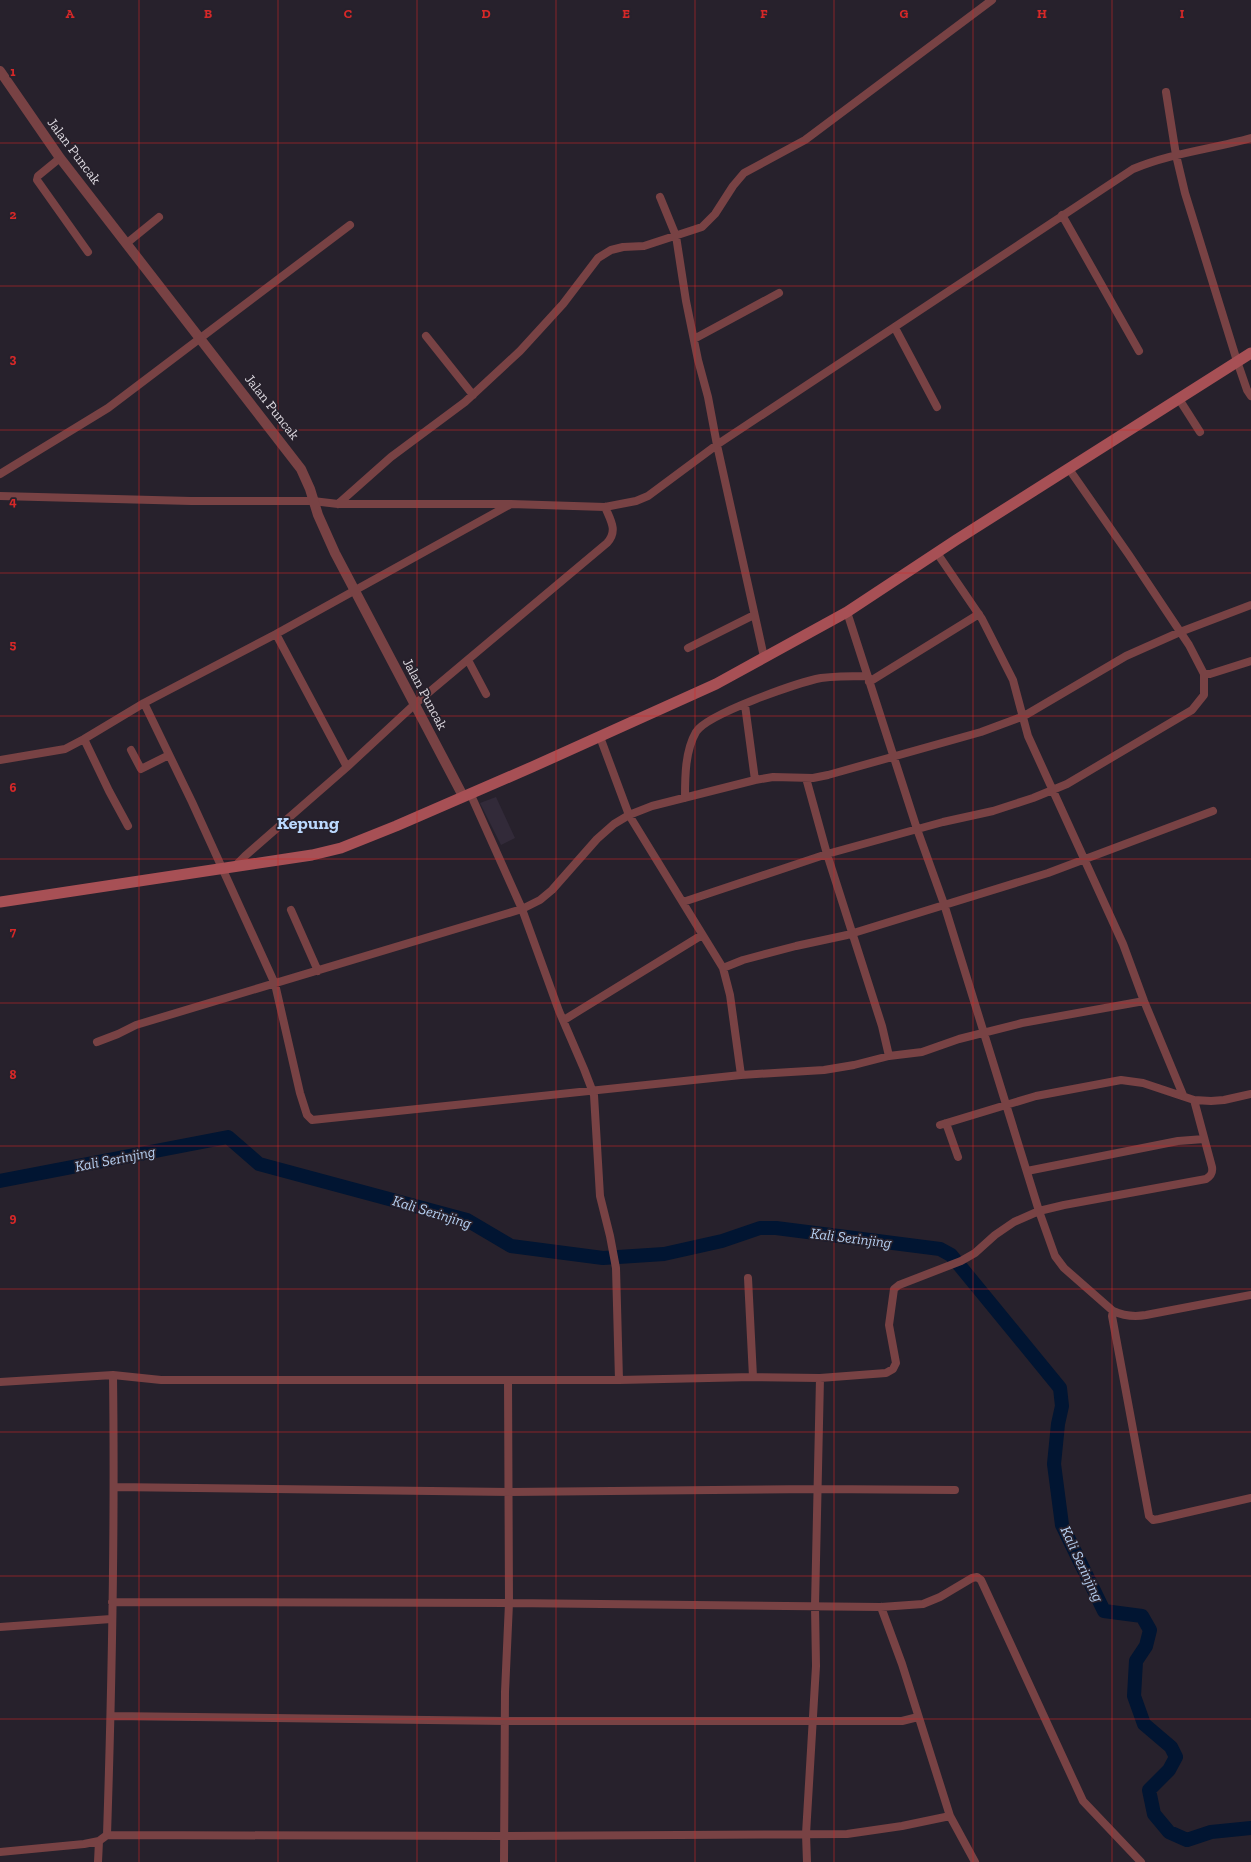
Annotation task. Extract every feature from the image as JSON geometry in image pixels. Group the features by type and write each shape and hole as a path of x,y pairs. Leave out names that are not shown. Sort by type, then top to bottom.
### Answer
{"main road":[{"path":"0,902 312,855 341,848 467,795 716,684 847,612 1251,353"}],"street":[{"path":"338,504 391,457 473,395 520,351 563,304 598,258 611,250 623,247 644,246 702,227 715,214 733,186 744,173 805,140 992,0"},
{"name":"Jalan Puncak","path":"0,71 60,158 294,458 306,480 324,529 354,589 415,704 467,795"},
{"path":"1166,92 1176,155 1185,193 1237,361 1247,390 1251,396"},
{"path":"0,496 191,501 313,501 338,504 511,504 605,507 636,501 648,496 717,445 1133,169 1156,160 1219,147 1251,138"},
{"path":"60,158 38,176 37,180 88,252"},
{"path":"660,197 676,236 694,339 708,397 717,445 764,657"},
{"path":"1062,215 1139,351"},
{"path":"127,243 159,217"},
{"path":"0,474 108,408 350,225"},
{"path":"694,339 779,293"},
{"path":"895,328 937,407"},
{"path":"426,336 473,395"},
{"path":"1178,399 1200,432"},
{"path":"683,902 827,854 918,829 993,811 1052,790 1067,784 1192,710 1204,695 1204,674 1180,632 1069,469"},
{"path":"0,760 65,749 144,703 276,634 354,589 511,504"},
{"path":"228,868 245,856 347,767 415,704 607,543 612,537 614,530 605,507"},
{"path":"937,553 979,614 1013,680 1024,716 1028,736 1083,860 1123,944 1144,1001 1183,1095"},
{"path":"97,1042 136,1025 241,992 316,966 520,904 540,900 552,890 597,839 614,824 629,815 652,806 755,780 773,777 806,778 828,775 981,732 1024,716 1126,656 1180,632 1251,605"},
{"path":"847,612 944,904 1039,1211 1059,1262 1113,1311 1121,1315 1136,1316 1251,1295"},
{"path":"685,798 690,744 697,731 706,722 788,687 821,678 868,679 979,614"},
{"path":"688,648 754,615"},
{"path":"276,634 347,767"},
{"path":"468,660 486,694"},
{"path":"1204,674 1210,674 1251,661"},
{"path":"144,703 169,755 228,868 274,981 300,1093 307,1115 312,1120 593,1096 741,1075 824,1070 854,1065 889,1056 922,1052 984,1031 1061,1015 1144,1001"},
{"path":"746,705 755,780"},
{"path":"600,736 629,815 723,968 730,995 741,1075"},
{"path":"84,739 109,792 128,826"},
{"path":"131,750 141,769 169,755"},
{"path":"806,778 851,933 882,1026 889,1056"},
{"path":"467,795 520,904 593,1096 600,1196 616,1268 619,1380"},
{"path":"723,968 743,960 851,933 1048,873 1212,811"},
{"path":"291,910 316,966"},
{"path":"564,1020 702,935"},
{"path":"958,1157 943,1124 1036,1096 1121,1080 1143,1083 1183,1095 1194,1100 1224,1100 1251,1094"},
{"path":"0,1382 114,1375 161,1380 619,1380 753,1377 820,1378 886,1373 893,1369 896,1363 890,1325 894,1289 908,1281 961,1261 1014,1222 1039,1211 1064,1204 1206,1179 1213,1172 1194,1100"},
{"path":"1027,1172 1178,1142 1204,1139"},
{"path":"748,1278 753,1377"},
{"path":"1113,1311 1122,1375 1149,1516 1153,1520 1159,1519 1251,1498"},
{"path":"107,1835 111,1716 114,1375"},
{"path":"807,1862 806,1834 816,1666 815,1606 820,1378"},
{"path":"504,1862 505,1721 509,1603 510,1492 508,1380"},
{"path":"114,1487 510,1492 817,1489 955,1490"},
{"path":"112,1602 509,1603 881,1607 923,1604 945,1594 972,1578 977,1577 981,1580 1083,1801 1141,1862"},
{"path":"881,1607 950,1816 975,1862"},
{"path":"0,1626 111,1619"},
{"path":"111,1716 505,1721 902,1721 918,1716"},
{"path":"0,1852 84,1844 99,1841 107,1835 504,1836 847,1834 902,1826 950,1816"},
{"path":"98,1862 99,1841"}],"shaded area":[{"path":"496,797 515,838 501,845 480,803"}],"waterway":[{"name":"Kali Serinjing","path":"0,1181 228,1137 259,1164 467,1220 511,1246 603,1258 664,1254 722,1241 760,1228 776,1228 940,1249 951,1255 1060,1388 1062,1406 1058,1424 1054,1464 1062,1525 1104,1611 1142,1616 1150,1630 1146,1646 1136,1661 1134,1696 1144,1724 1171,1747 1176,1757 1169,1770 1149,1790 1154,1814 1169,1832 1187,1840 1211,1832 1251,1828"}],"district":[{"name":"Kepung","path":"308,823"}]}
